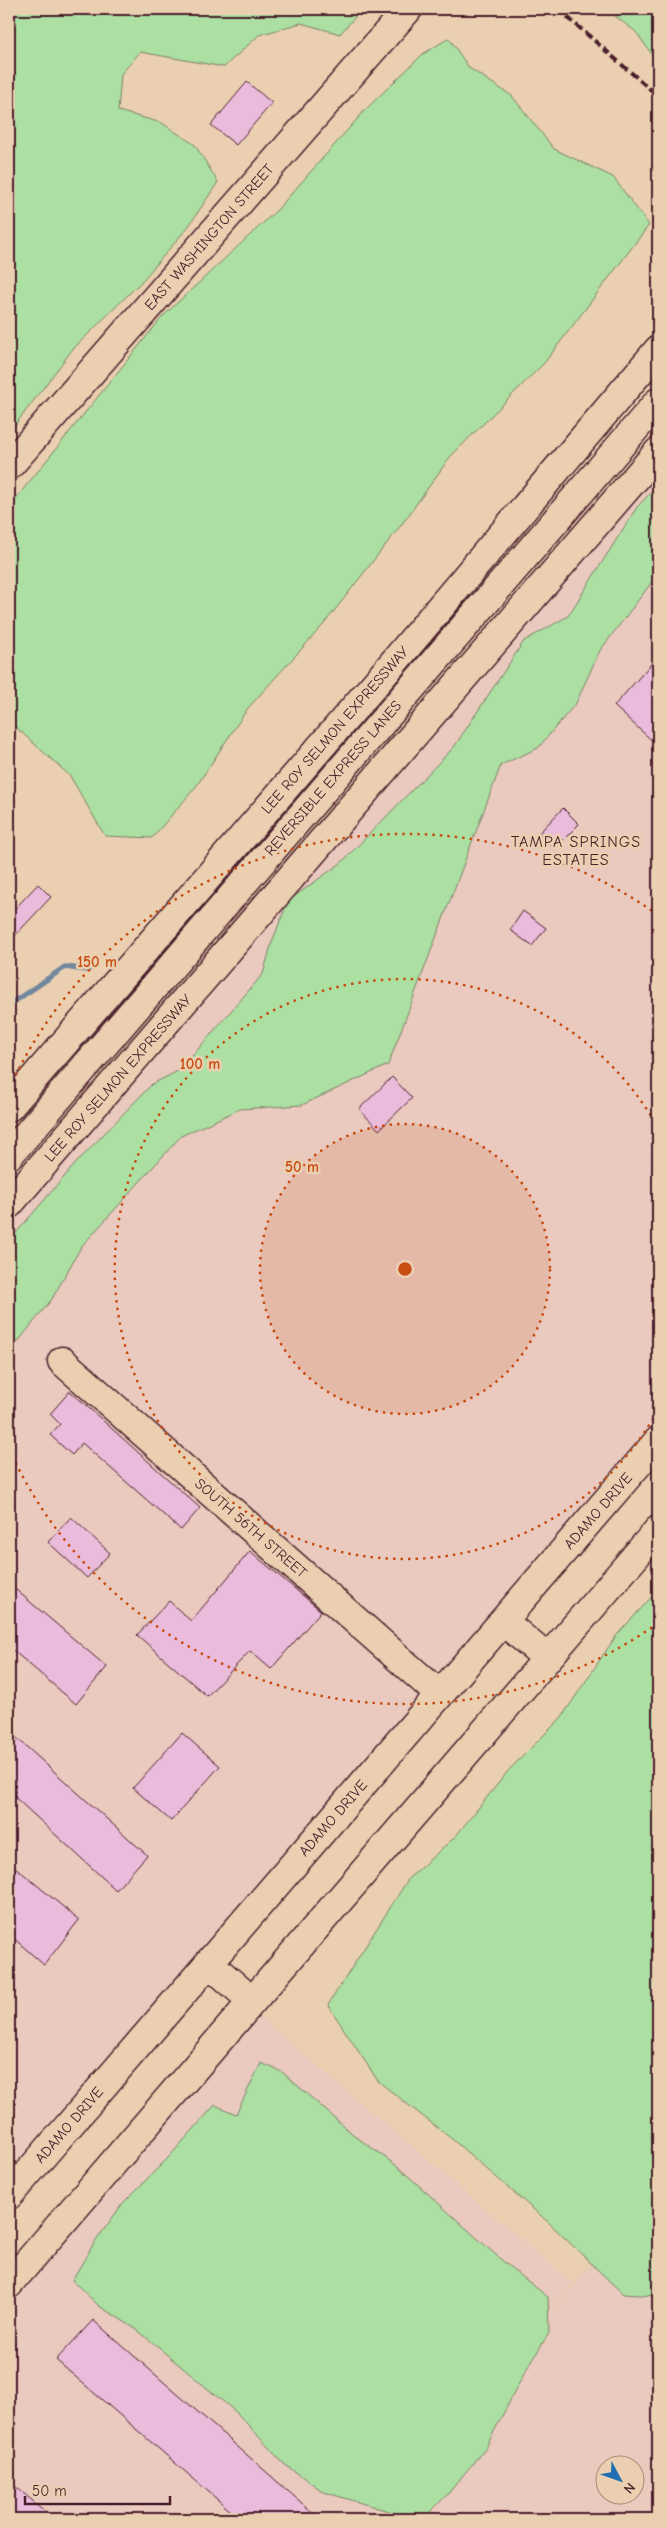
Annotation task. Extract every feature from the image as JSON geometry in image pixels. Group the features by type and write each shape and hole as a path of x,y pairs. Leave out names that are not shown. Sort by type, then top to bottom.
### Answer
{"main road":[{"name":"EAST WASHINGTON STREET","path":"9,466 408,9"},
{"name":"LEE ROY SELMON EXPRESSWAY","path":"9,1107 388,669 658,350"},
{"name":"REVERSIBLE EXPRESS LANES","path":"9,1155 658,402"},
{"name":"LEE ROY SELMON EXPRESSWAY","path":"9,1204 658,452"},
{"name":"SOUTH 56TH STREET","path":"62,1361 440,1694"},
{"name":"ADAMO DRIVE","path":"9,2195 658,1440"},
{"path":"9,2284 658,1530"},
{"path":"503,1620 547,1658"},
{"path":"209,1963 252,2001"}],"shaded area":[{"path":"658,463 658,1423 9,2180 9,1207"},
{"path":"246,2005 573,2283 418,2466 607,2246 658,2237 658,2519 9,2519 9,2289"}],"green space":[{"path":"9,9 362,9 340,34 301,23 259,35 224,67 140,52 121,74 118,111 162,123 195,145 218,182 188,227 142,281 72,350 9,433"},
{"path":"606,9 658,9 658,63 636,32"},
{"path":"449,38 469,68 512,96 554,149 613,177 649,225 545,362 450,457 405,520 324,624 248,708 195,788 152,838 105,836 70,776 9,721 9,507 163,316 277,210 366,109 423,54"},
{"path":"658,485 658,574 599,652 576,703 538,748 501,765 388,1065 302,1105 240,1109 181,1136 81,1247 52,1299 9,1353 9,1241 77,1162 152,1084 180,1070 263,974 272,942 288,901 341,863 454,747 524,641 568,616 637,507"},
{"path":"658,1590 658,2296 623,2294 547,2221 453,2140 378,2081 328,2005 409,1878 455,1837 509,1770 561,1718 616,1636"},
{"path":"261,2063 282,2072 355,2136 397,2166 506,2264 548,2297 549,2333 525,2372 486,2447 447,2495 423,2519 415,2519 324,2492 284,2464 237,2413 136,2329 99,2306 72,2280 93,2245 123,2203 168,2158 215,2105 236,2114"}],"building":[{"path":"247,82 272,103 236,145 211,125"},
{"path":"658,656 658,746 614,706"},
{"path":"563,808 579,824 554,849 539,833"},
{"path":"38,884 51,897 9,942 9,915"},
{"path":"523,911 546,928 532,946 510,930"},
{"path":"392,1077 412,1098 379,1130 359,1109"},
{"path":"70,1391 200,1508 181,1530 82,1443 72,1455 50,1435 60,1424 50,1414"},
{"path":"71,1517 110,1553 87,1578 48,1542"},
{"path":"250,1551 321,1611 271,1669 250,1651 207,1696 137,1635 169,1601 191,1621"},
{"path":"9,1584 107,1667 76,1704 9,1647"},
{"path":"9,1731 147,1855 116,1890 9,1792"},
{"path":"182,1733 220,1766 171,1821 133,1788"},
{"path":"9,1862 79,1920 44,1965 9,1934"},
{"path":"93,2320 320,2519 240,2519 56,2360"},
{"path":"9,2481 54,2519 9,2519"}],"waterway":[{"path":"9,1005 65,967 88,970"}],"railway":[{"path":"558,9 658,96"}],"district":[{"name":"TAMPA SPRINGS ESTATES","path":"576,851"}]}
